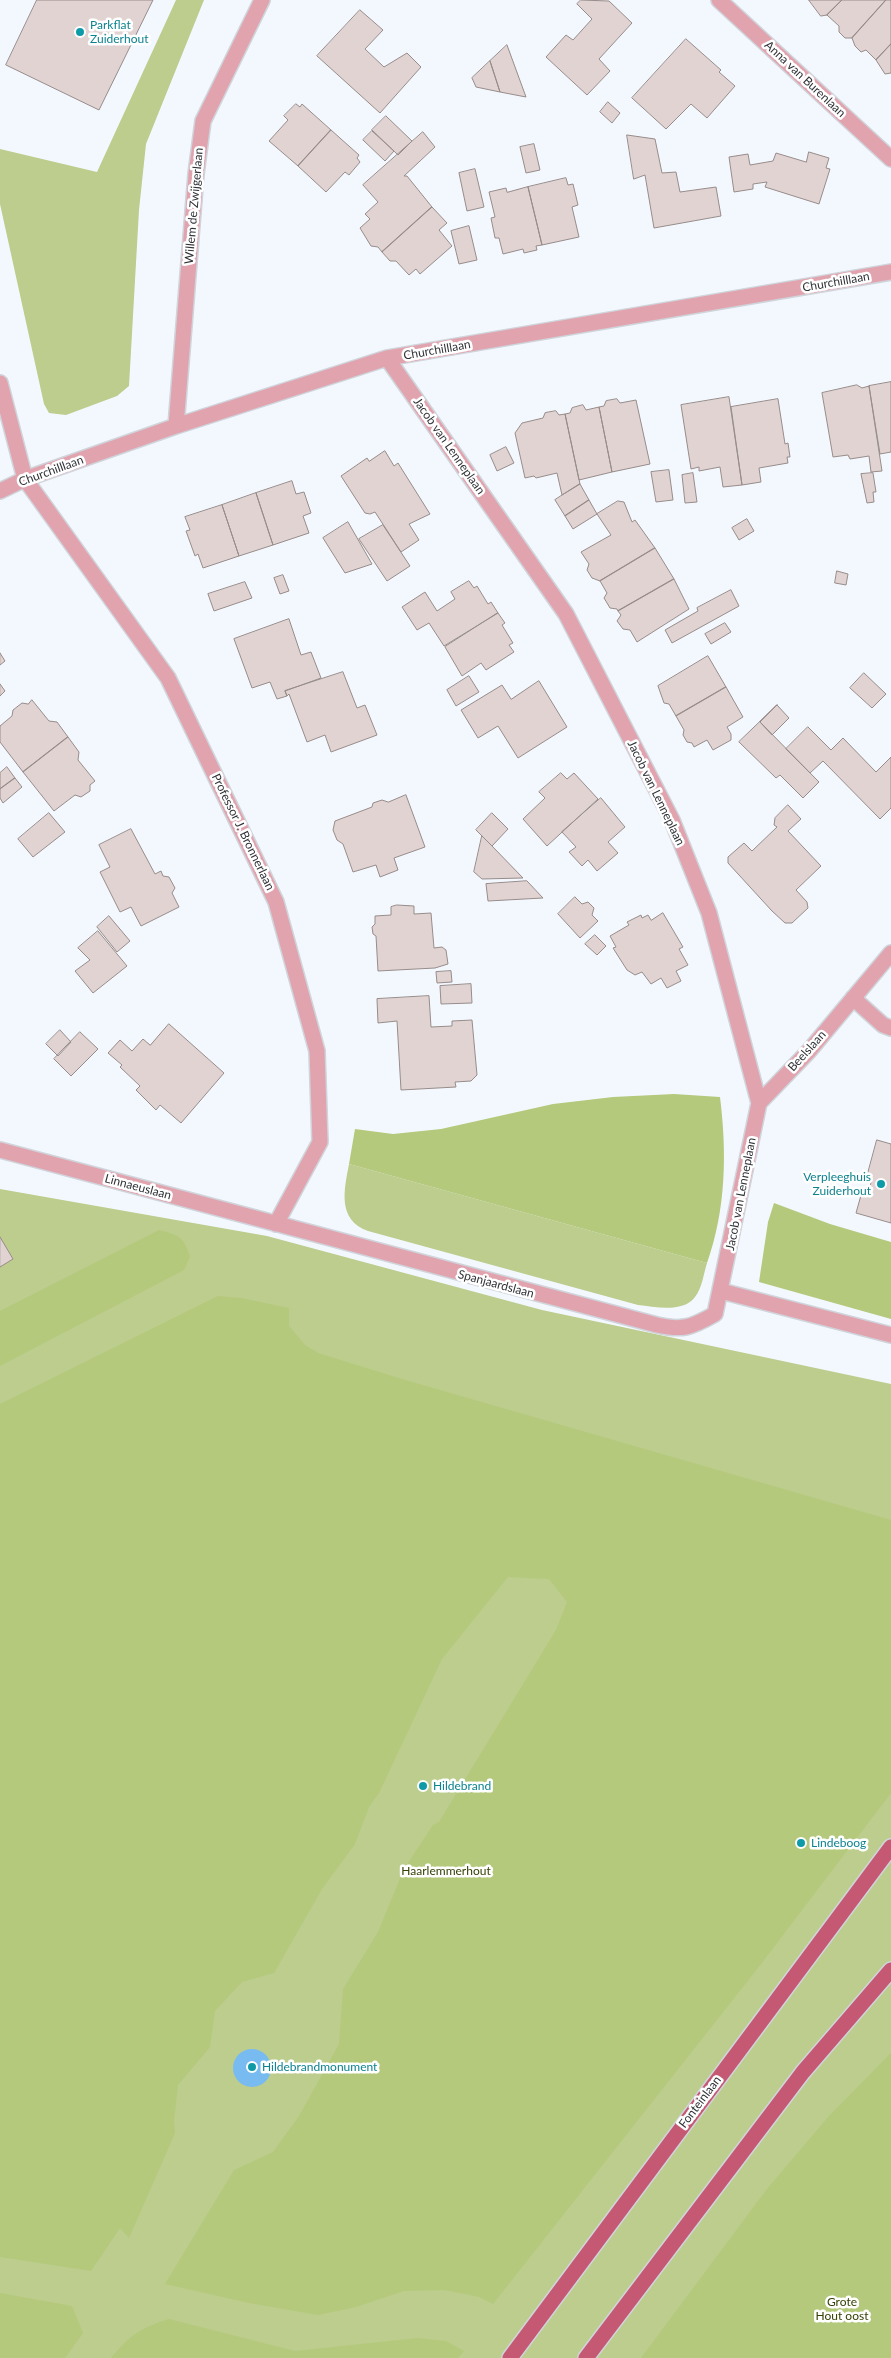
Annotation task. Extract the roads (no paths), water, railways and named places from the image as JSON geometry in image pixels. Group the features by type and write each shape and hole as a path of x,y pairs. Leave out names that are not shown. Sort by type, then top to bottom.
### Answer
{"main road":[{"name":"Fonteinlaan","path":"510,2358 891,1847"},
{"path":"586,2358 803,2072 891,1970"}],"street":[{"name":"Willem de Zwijgerlaan","path":"176,426 196,174 203,121 262,0"},
{"name":"Anna van Burenlaan","path":"719,0 891,159"},
{"name":"Churchilllaan","path":"0,491 25,479 176,426 387,358 891,272"},
{"name":"Jacob van Lenneplaan","path":"387,358 566,614 672,820 709,913 759,1103 715,1314"},
{"path":"0,382 25,479"},
{"name":"Professor J. Bronnerlaan","path":"25,479 168,678 276,902 317,1051 320,1142 276,1224"},
{"name":"Beelslaan","path":"759,1103 809,1051 891,953"},
{"path":"853,998 883,1025 891,1028"},
{"name":"Linnaeuslaan","path":"0,1150 276,1224"},
{"name":"Spanjaardslaan","path":"276,1224 673,1329 693,1327 715,1314"},
{"path":"721,1291 891,1335"}],"water":[{"path":"252,2049 259,2050 265,2055 270,2061 270,2075 265,2081 259,2086 252,2087 245,2086 239,2081 234,2075 233,2068 234,2061 239,2055 245,2050"}],"place":[{"name":"Parkflat Zuiderhout","path":"80,32"},
{"name":"Verpleeghuis Zuiderhout","path":"881,1184"},
{"name":"Hildebrand","path":"423,1786"},
{"name":"Lindeboog","path":"801,1843"},
{"name":"Hildebrandmonument","path":"252,2067"}],"park label":[{"name":"Haarlemmerhout","path":"446,1871"},
{"name":"Grote Hout oost","path":"842,2309"}]}
